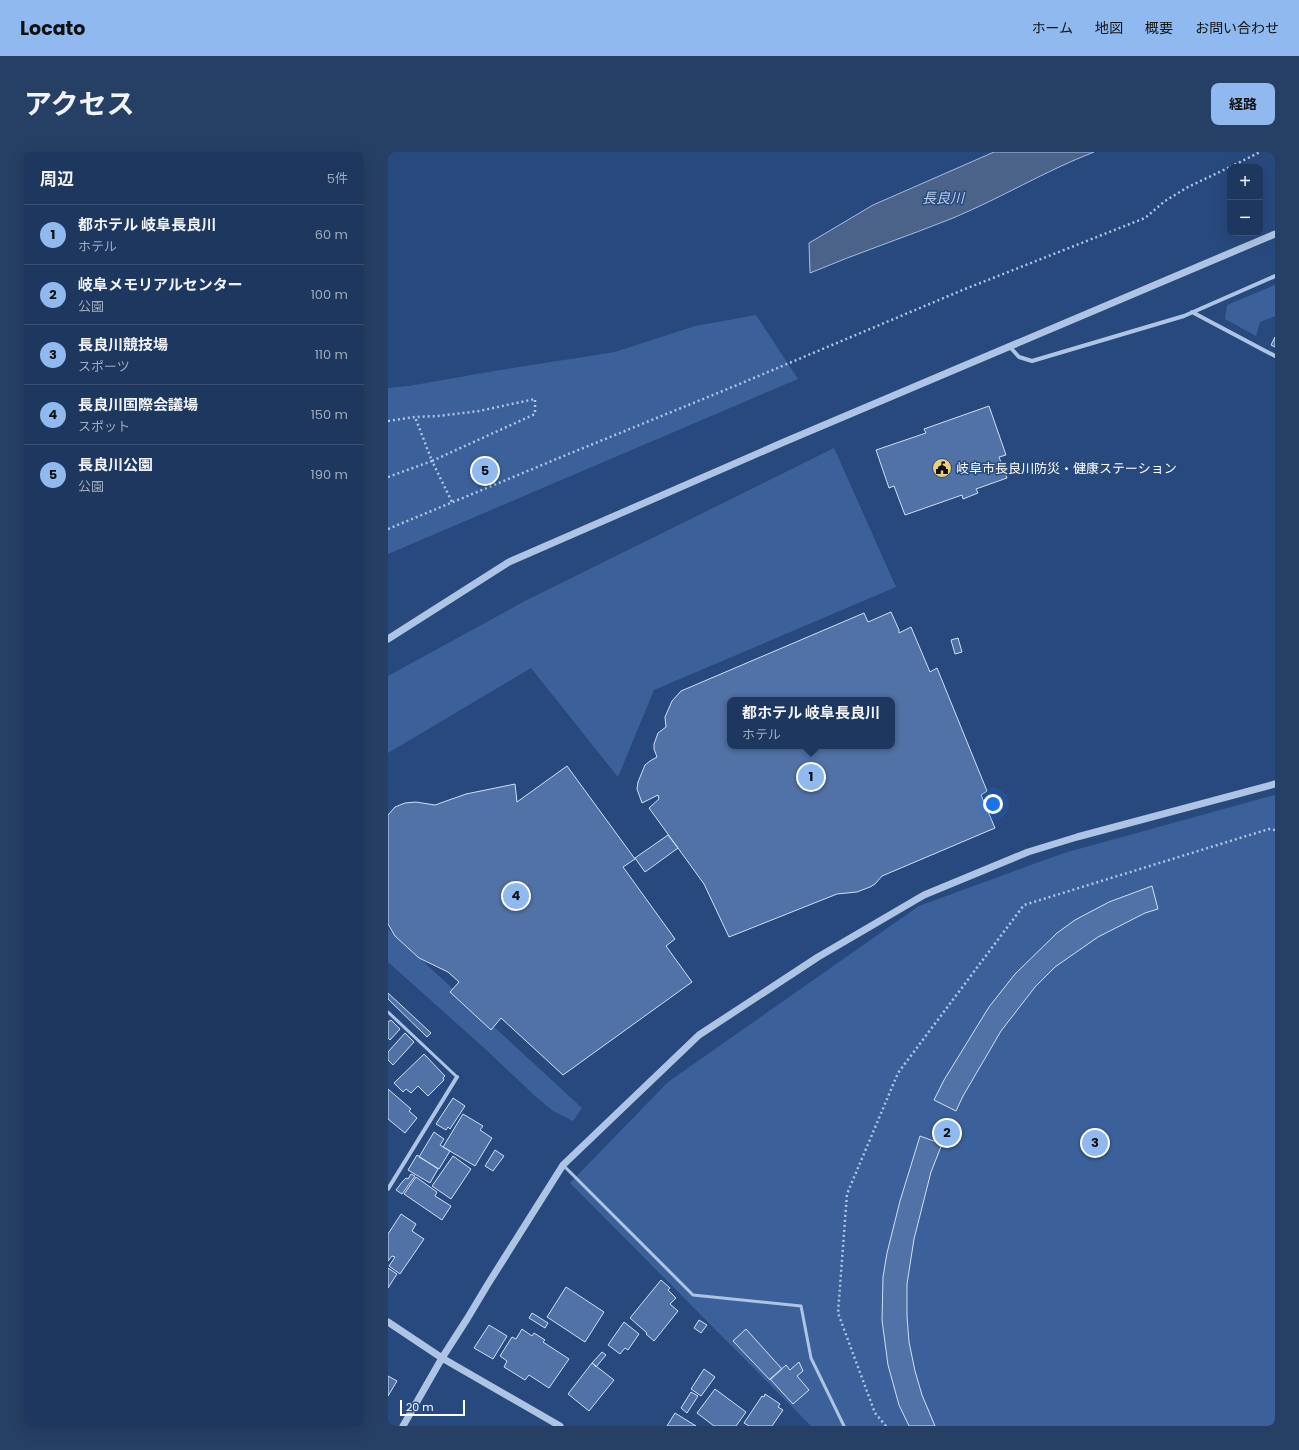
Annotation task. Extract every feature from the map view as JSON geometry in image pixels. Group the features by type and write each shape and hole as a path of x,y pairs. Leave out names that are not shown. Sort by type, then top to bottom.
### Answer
{"street":[{"path":"388,639 509,562 784,442 1275,234"},
{"path":"1010,347 1019,357 1032,361 1184,316 1275,276"},
{"path":"1192,312 1275,356"},
{"path":"403,1426 442,1358 563,1165 699,1036 818,957 924,895 1028,852 1077,837 1275,784"},
{"path":"388,1188 457,1077"},
{"path":"388,1322 442,1358 560,1426"}],"lane":[{"path":"388,1012 457,1077"},
{"path":"563,1165 693,1295 802,1306 811,1358 844,1426"}],"path":[{"path":"1236,164 1260,152"},
{"path":"388,529 965,289 1145,218 1165,201 1188,187 1227,168"},
{"path":"388,421 479,411 535,398 535,414 432,461 388,478"},
{"path":"415,417 432,461 452,502"},
{"path":"886,1426 875,1413 838,1313 847,1194 898,1073 1024,905 1269,829 1275,830"}],"shaded area":[{"path":"1275,285 1275,316 1260,322 1256,336 1225,319 1227,305"},
{"path":"756,315 798,379 388,554 388,388 409,386 615,352 695,326"},
{"path":"834,448 896,587 654,690 618,777 531,668 388,753 388,676 525,601"},
{"path":"1275,795 1275,1426 811,1426 570,1183 668,1082 919,906 1064,853"},
{"path":"388,929 582,1108 573,1121 553,1111 535,1096 388,962"}],"water":[{"name":"長良川","path":"994,152 1094,152 1076,159 953,218 810,273 809,243 873,205"}],"building":[{"path":"1275,337 1275,347 1271,345"},
{"name":"岐阜市長良川防災・健康ステーション","path":"989,406 1006,455 999,457 1007,478 976,489 978,493 963,499 962,495 905,515 894,486 889,488 876,450 926,433 924,429"},
{"path":"891,612 899,633 911,627 930,672 937,668 987,791 981,795 995,828 882,876 870,887 857,892 837,894 729,937 704,884 649,808 659,799 658,795 642,803 637,789 638,782 645,765 657,757 654,744 658,733 666,727 665,717 672,701 681,691 864,613 868,622"},
{"path":"958,638 962,652 955,654 951,640"},
{"path":"567,766 635,859 623,867 675,939 666,946 692,982 563,1075 501,1018 491,1030 450,992 459,982 448,972 419,958 395,936 388,924 388,815 395,807 405,803 416,802 435,805 466,794 515,784 517,802"},
{"path":"668,835 678,848 645,872 635,858"},
{"path":"1152,886 1158,909 1145,913 1098,937 1055,967 1035,987 1001,1031 963,1096 956,1111 934,1100 944,1080 989,1007 1015,974 1057,933 1075,920 1109,902"},
{"path":"388,993 431,1033 427,1037 388,999"},
{"path":"391,1020 400,1029 390,1040 388,1038 388,1022"},
{"path":"405,1033 414,1042 393,1065 388,1060 388,1052"},
{"path":"424,1054 445,1076 443,1078 444,1080 428,1096 418,1086 411,1093 406,1089 403,1092 394,1083"},
{"path":"388,1089 411,1109 409,1111 417,1118 405,1133 388,1119"},
{"path":"453,1098 465,1106 450,1129 448,1127 446,1130 436,1124"},
{"path":"463,1114 483,1126 480,1130 492,1138 475,1166 443,1147"},
{"path":"434,1132 444,1139 440,1145 450,1151 439,1169 419,1157"},
{"path":"920,1136 942,1144 931,1172 914,1239 907,1284 907,1316 909,1342 915,1371 922,1395 935,1426 909,1426 899,1405 888,1365 882,1320 883,1277 887,1253 900,1201"},
{"path":"495,1150 504,1156 493,1171 485,1166"},
{"path":"417,1155 438,1169 430,1183 408,1170"},
{"path":"453,1156 471,1169 451,1199 432,1186"},
{"path":"411,1174 415,1176 402,1194 396,1190 406,1178 408,1179"},
{"path":"416,1177 437,1192 435,1196 451,1206 442,1220 404,1194"},
{"path":"401,1214 416,1224 412,1231 424,1239 400,1274 389,1266 395,1257 392,1256 388,1261 388,1234"},
{"path":"388,1268 397,1274 388,1288"},
{"path":"661,1280 670,1288 668,1290 676,1298 670,1304 678,1311 654,1341 630,1318"},
{"path":"566,1287 604,1312 585,1342 547,1317"},
{"path":"532,1313 548,1323 545,1328 529,1318"},
{"path":"699,1320 707,1325 701,1333 694,1328"},
{"path":"624,1322 639,1334 628,1350 625,1348 620,1354 608,1345"},
{"path":"489,1325 507,1336 493,1359 474,1348"},
{"path":"522,1329 532,1336 534,1333 545,1340 543,1342 569,1359 549,1388 529,1375 525,1380 504,1367 507,1361 500,1356 512,1337 516,1339"},
{"path":"746,1329 782,1369 770,1380 733,1341"},
{"path":"602,1352 606,1355 596,1367 592,1363"},
{"path":"799,1362 803,1371 797,1376 809,1390 793,1404 770,1379 786,1365 790,1370"},
{"path":"592,1363 614,1380 589,1411 568,1394"},
{"path":"704,1369 715,1377 701,1396 691,1389"},
{"path":"388,1376 397,1381 388,1396"},
{"path":"715,1389 746,1412 736,1426 714,1426 697,1413"},
{"path":"691,1392 698,1396 687,1413 681,1408"},
{"path":"765,1394 780,1404 778,1407 783,1410 772,1426 749,1426 744,1423 762,1396 764,1397"},
{"path":"675,1413 696,1426 667,1426"}],"place":[{"name":"岐阜市長良川防災・健康ステーション","path":"942,468"},
{"name":"長良川公園","path":"485,471"},
{"name":"都ホテル 岐阜長良川","path":"811,777"},
{"name":"長良川国際会議場","path":"516,896"},
{"name":"岐阜メモリアルセンター","path":"947,1133"},
{"name":"長良川競技場","path":"1095,1143"}]}
